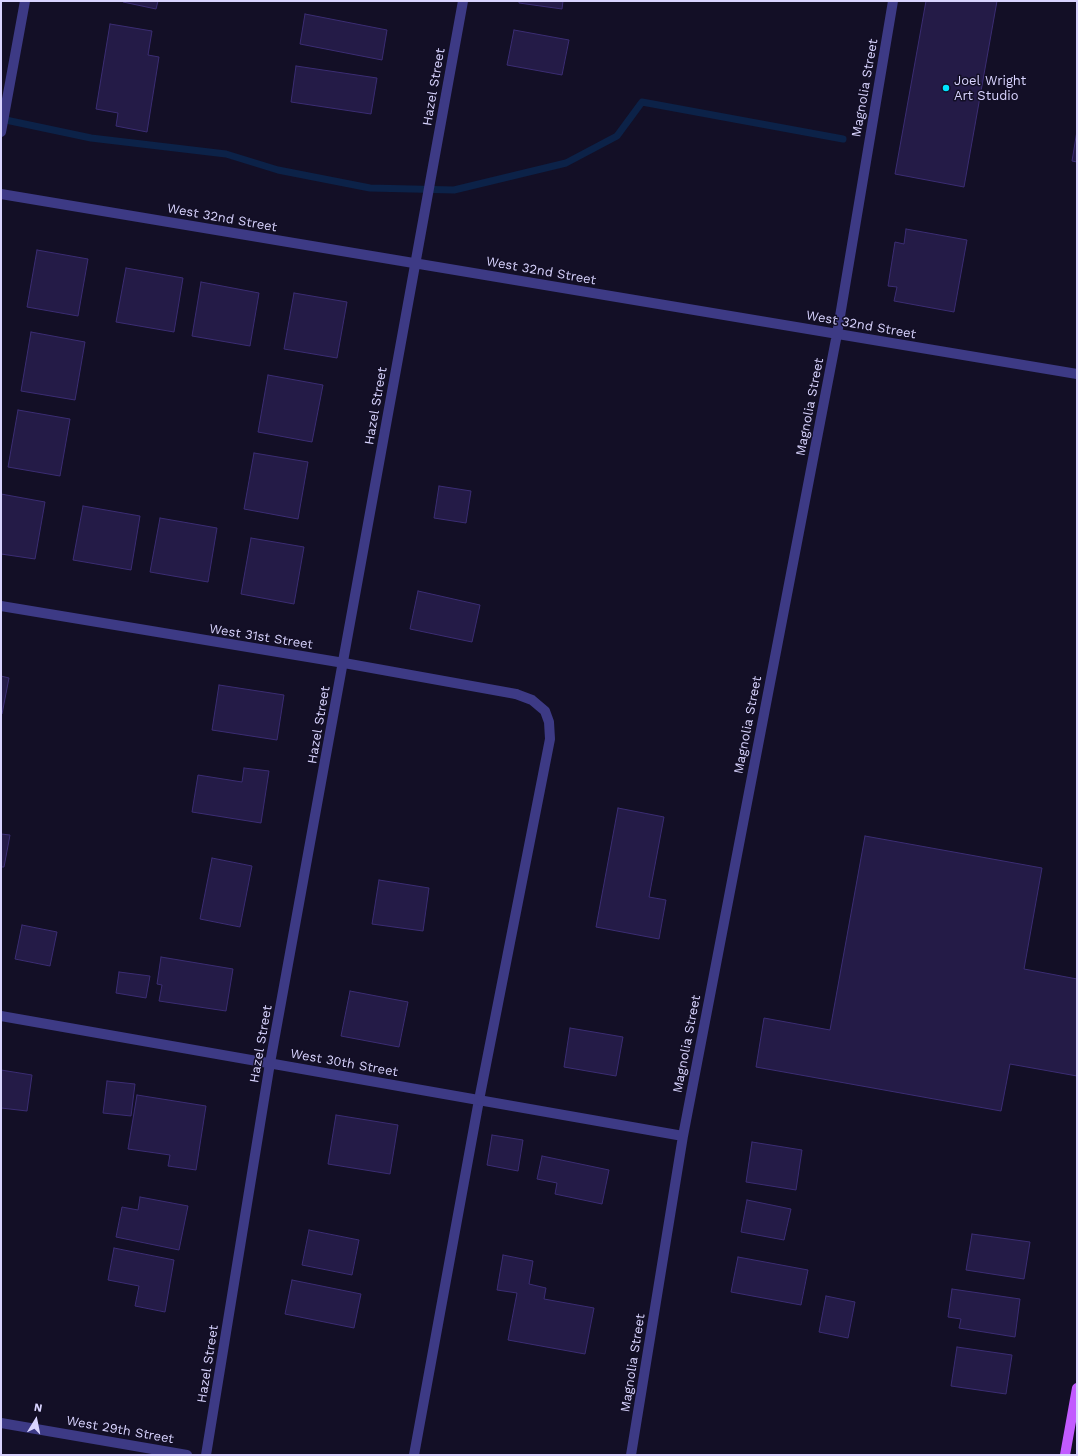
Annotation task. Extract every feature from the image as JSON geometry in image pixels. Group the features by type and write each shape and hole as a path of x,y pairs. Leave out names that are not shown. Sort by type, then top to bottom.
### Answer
{"main road":[{"path":"1065,1455 1077,1388"}],"street":[{"path":"1,131 25,1"},
{"name":"Hazel Street","path":"206,1455 270,1063 344,664 463,1"},
{"name":"Magnolia Street","path":"631,1455 683,1136 837,334 893,1"},
{"name":"West 32nd Street","path":"1,194 1077,374"},
{"name":"West 31st Street","path":"1,606 516,694 532,700 545,711 549,722 550,740 479,1100 414,1455"},
{"name":"West 30th Street","path":"1,1016 683,1136"},
{"name":"West 29th Street","path":"1,1423 187,1455"}],"building":[{"path":"123,1 158,1 156,9"},
{"path":"519,1 563,1 562,9 519,3"},
{"name":"Joel Wright Art Studio","path":"926,1 997,1 964,187 895,174"},
{"path":"305,14 387,30 382,60 300,44"},
{"path":"110,24 152,31 148,55 159,57 147,132 116,126 118,113 96,109"},
{"path":"514,30 569,40 562,75 507,65"},
{"path":"296,66 377,78 371,114 291,102"},
{"path":"1077,131 1077,162 1072,161"},
{"path":"906,229 967,240 954,312 894,301 897,287 888,286 895,242 904,244"},
{"path":"37,250 88,259 78,316 27,307"},
{"path":"126,268 183,278 174,332 116,322"},
{"path":"201,282 259,293 250,346 192,336"},
{"path":"294,293 347,302 337,358 284,349"},
{"path":"31,332 85,342 75,400 21,391"},
{"path":"268,375 323,385 312,442 258,432"},
{"path":"18,410 70,419 60,476 8,467"},
{"path":"254,453 308,462 298,519 244,509"},
{"path":"439,486 471,491 466,523 434,518"},
{"path":"1,494 45,502 35,559 1,554"},
{"path":"83,506 140,516 131,570 73,560"},
{"path":"160,518 217,528 208,582 150,572"},
{"path":"251,538 304,547 294,604 241,594"},
{"path":"418,591 480,605 472,642 410,629"},
{"path":"1,676 9,678 2,714 1,714"},
{"path":"219,685 284,695 277,740 212,730"},
{"path":"244,768 269,771 261,823 192,812 198,775 242,782"},
{"path":"618,808 664,817 649,897 666,900 659,939 596,927"},
{"path":"1,834 10,835 4,867 1,867"},
{"path":"865,836 1042,868 1024,969 1077,979 1077,1076 1010,1064 1001,1111 756,1067 764,1018 830,1030"},
{"path":"212,858 252,866 240,927 200,919"},
{"path":"379,880 429,888 423,931 372,924"},
{"path":"22,925 57,932 50,966 15,959"},
{"path":"161,957 233,969 226,1011 159,1001 162,985 157,984"},
{"path":"119,972 150,976 146,998 116,993"},
{"path":"350,991 408,1002 399,1047 341,1036"},
{"path":"570,1028 623,1037 616,1076 564,1067"},
{"path":"1,1070 32,1075 27,1111 1,1108"},
{"path":"107,1081 135,1084 131,1116 103,1113"},
{"path":"137,1095 206,1106 196,1170 168,1166 170,1155 128,1149"},
{"path":"336,1115 398,1125 390,1174 328,1164"},
{"path":"492,1135 523,1140 518,1171 487,1165"},
{"path":"752,1142 802,1150 796,1190 746,1182"},
{"path":"542,1156 609,1170 602,1204 555,1194 557,1183 537,1179"},
{"path":"140,1197 188,1206 179,1250 116,1237 122,1207 138,1210"},
{"path":"747,1200 791,1209 784,1240 741,1232"},
{"path":"309,1230 359,1240 352,1275 302,1265"},
{"path":"972,1234 1030,1242 1024,1279 966,1270"},
{"path":"114,1248 174,1260 165,1312 135,1306 139,1286 108,1280"},
{"path":"503,1255 533,1261 529,1284 546,1288 544,1299 594,1308 585,1354 508,1340 517,1293 497,1290"},
{"path":"738,1257 808,1270 801,1305 731,1292"},
{"path":"292,1280 361,1294 354,1328 285,1314"},
{"path":"952,1289 1020,1299 1015,1337 959,1328 961,1319 948,1317"},
{"path":"826,1296 855,1302 848,1338 819,1332"},
{"path":"957,1347 1012,1355 1006,1394 951,1386"}],"waterway":[{"path":"1,119 91,138 226,154 278,170 370,188 454,190 566,163 617,136 642,102 843,139"}],"place":[{"name":"Joel Wright Art Studio","path":"946,88"}]}
